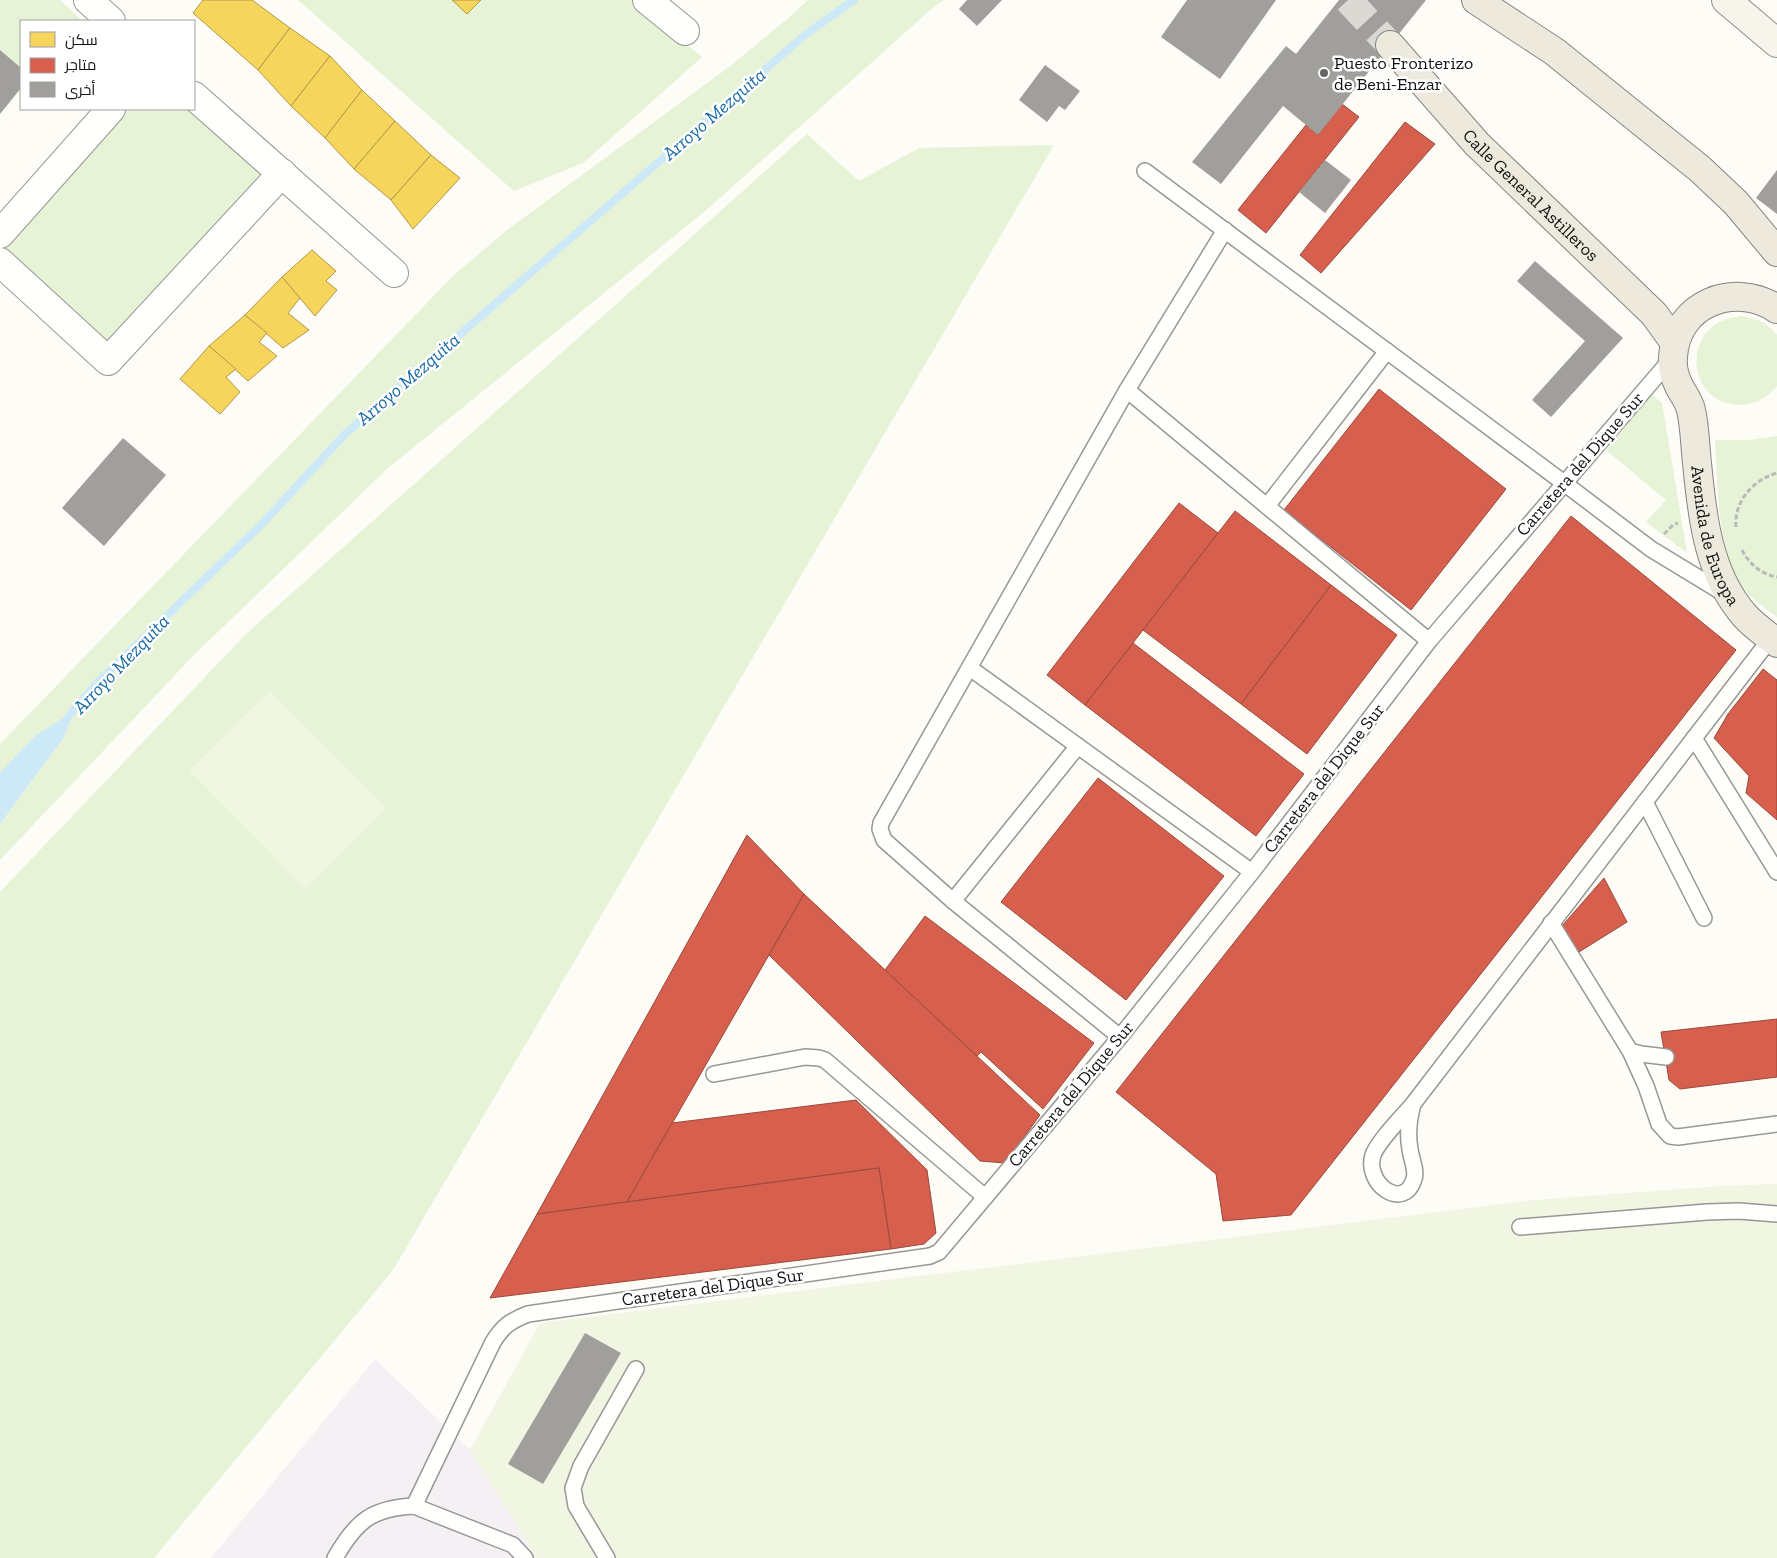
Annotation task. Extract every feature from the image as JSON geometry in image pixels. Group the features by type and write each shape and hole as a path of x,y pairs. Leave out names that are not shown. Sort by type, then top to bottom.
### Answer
{"main road":[{"path":"1476,0 1554,52 1700,169 1736,203 1777,252"},
{"path":"1726,0 1777,43"},
{"name":"Calle General Astilleros","path":"1390,45 1477,144 1654,314 1674,350"},
{"path":"1674,350 1682,328 1692,315 1705,305 1720,298 1752,297 1768,303 1777,310"},
{"name":"Avenida de Europa","path":"1674,350 1674,371 1678,385 1691,410 1702,513 1719,574 1730,596 1746,616 1774,640"}],"street":[{"path":"88,0 110,20"},
{"path":"647,0 686,31"},
{"path":"195,97 394,273"},
{"path":"0,234 110,110"},
{"path":"0,262 108,361 282,173"}],"lane":[{"path":"1145,171 1564,482 1651,549 1730,596"},
{"path":"1120,1037 953,901 884,840 880,829 881,823 1127,390 1225,230"},
{"name":"Carretera del Dique Sur","path":"414,1506 493,1342 501,1328 514,1319 528,1314 930,1256 940,1252 1120,1037 1252,872 1429,641 1674,350"},
{"path":"1267,506 1387,351"},
{"path":"1127,390 1429,641"},
{"path":"1413,1104 1409,1118 1408,1134 1416,1176 1412,1187 1403,1193 1392,1194 1382,1188 1374,1179 1373,1155 1379,1145 1413,1104 1694,738 1774,640"},
{"path":"970,668 1252,872"},
{"path":"1694,738 1777,872"},
{"path":"953,901 1078,746"},
{"path":"1645,802 1704,918"},
{"path":"1551,923 1630,1051 1646,1086 1658,1124 1663,1130 1670,1136 1686,1137 1777,1124"},
{"path":"1630,1051 1666,1057"},
{"path":"714,1074 805,1057 825,1060 985,1197"},
{"path":"1520,1227 1706,1212 1739,1211 1777,1214"},
{"path":"606,1558 576,1506 573,1488 581,1466 636,1369"},
{"path":"335,1558 346,1539 362,1523 376,1513 394,1507 414,1506 513,1545 526,1558"}],"path":[{"path":"1736,534 1735,522 1737,511 1743,498 1751,487 1762,478 1777,473"},
{"path":"1739,546 1753,565 1762,572 1777,577"}],"shaded area":[{"path":"375,1359 470,1450 537,1558 211,1558"}],"green space":[{"path":"0,0 60,0 82,20 20,20 20,89 0,114"},
{"path":"298,0 633,0 702,57 583,163 514,191"},
{"path":"808,0 944,0 704,212 388,468 194,655 0,860 0,824 64,737 35,736 0,773 0,744 455,274 507,230 729,67"},
{"path":"126,110 191,110 262,175 106,344 1,249"},
{"path":"807,134 859,181 919,148 1054,145 393,1270 154,1558 0,1558 0,892 246,634"},
{"path":"1742,316 1761,322 1777,335 1777,386 1761,399 1741,405 1722,402 1709,392 1700,379 1696,363 1699,347 1707,332 1721,321"},
{"path":"1652,395 1662,403 1687,553 1646,522 1666,500 1606,450"},
{"path":"1777,436 1777,617 1747,592 1729,560 1720,520 1715,440 1750,440"},
{"path":"270,691 387,808 305,888 189,771"},
{"path":"1777,1184 1777,1558 537,1558 470,1450 540,1323 1535,1200 1721,1186"}],"water":[{"name":"Arroyo Mezquita","path":"74,711 64,737 0,824 0,773 35,736"}],"building: سكن":[{"path":"203,0 252,0 290,28 258,70 193,13"},
{"path":"452,0 481,0 467,14"},
{"path":"290,28 330,56 291,106 258,70"},
{"path":"330,56 362,90 325,138 291,106"},
{"path":"362,90 395,121 354,169 325,138"},
{"path":"395,121 431,155 391,200 354,169"},
{"path":"431,155 460,178 413,229 391,200"},
{"path":"312,250 336,271 326,281 337,290 315,316 282,277"},
{"path":"282,277 300,298 288,313 309,330 283,348 245,315"},
{"path":"245,315 267,333 259,342 277,356 248,381 209,346"},
{"path":"209,346 236,369 226,377 240,392 220,414 180,379"}],"building: متاجر":[{"path":"1342,104 1359,117 1266,233 1238,210 1306,125 1318,135"},
{"path":"1405,122 1435,144 1321,273 1300,255"},
{"path":"1379,389 1506,489 1411,610 1284,510"},
{"path":"1179,503 1218,533 1085,705 1047,675"},
{"path":"1235,511 1331,585 1241,704 1143,630"},
{"path":"1571,516 1736,650 1291,1215 1223,1221 1216,1174 1116,1092"},
{"path":"1331,585 1397,635 1307,754 1241,704"},
{"path":"1133,643 1304,774 1256,836 1085,705"},
{"path":"1763,669 1777,680 1777,820 1746,793 1749,776 1714,738 1728,714"},
{"path":"1098,778 1224,876 1126,1000 1001,902"},
{"path":"747,835 804,894 627,1202 537,1214"},
{"path":"1604,878 1627,922 1579,952 1562,926"},
{"path":"804,894 1040,1115 1005,1163 980,1161 769,955"},
{"path":"925,916 1094,1043 1043,1109 981,1052 977,1056 885,970"},
{"path":"1777,1019 1777,1077 1680,1089 1669,1080 1661,1032"},
{"path":"856,1100 927,1170 936,1233 924,1244 891,1249 879,1168 627,1202 672,1123"},
{"path":"879,1168 891,1249 490,1298 537,1214"}],"building: أخرى":[{"path":"967,0 1002,0 977,26 959,9"},
{"path":"1187,0 1276,0 1220,79 1161,37"},
{"name":"Puesto Fronterizo de Beni-Enzar","path":"1339,0 1426,0 1318,135 1283,106 1221,184 1192,162 1286,46 1296,54"},
{"path":"0,50 20,67 20,89 0,114"},
{"path":"1045,65 1080,91 1065,110 1059,106 1047,122 1019,100"},
{"path":"1325,160 1351,180 1325,213 1299,192"},
{"path":"1777,170 1777,214 1756,198"},
{"path":"1535,261 1623,338 1551,417 1532,400 1585,341 1517,281"},
{"path":"123,438 166,475 104,546 62,508"},
{"path":"585,1333 621,1353 543,1484 508,1464"}],"waterway":[{"name":"Arroyo Mezquita","path":"68,717 96,684 263,523 344,435 806,34 854,0"}],"tunnel":[{"path":"1348,0 1390,45"}],"place":[{"name":"Puesto Fronterizo de Beni-Enzar","path":"1324,73"}]}
